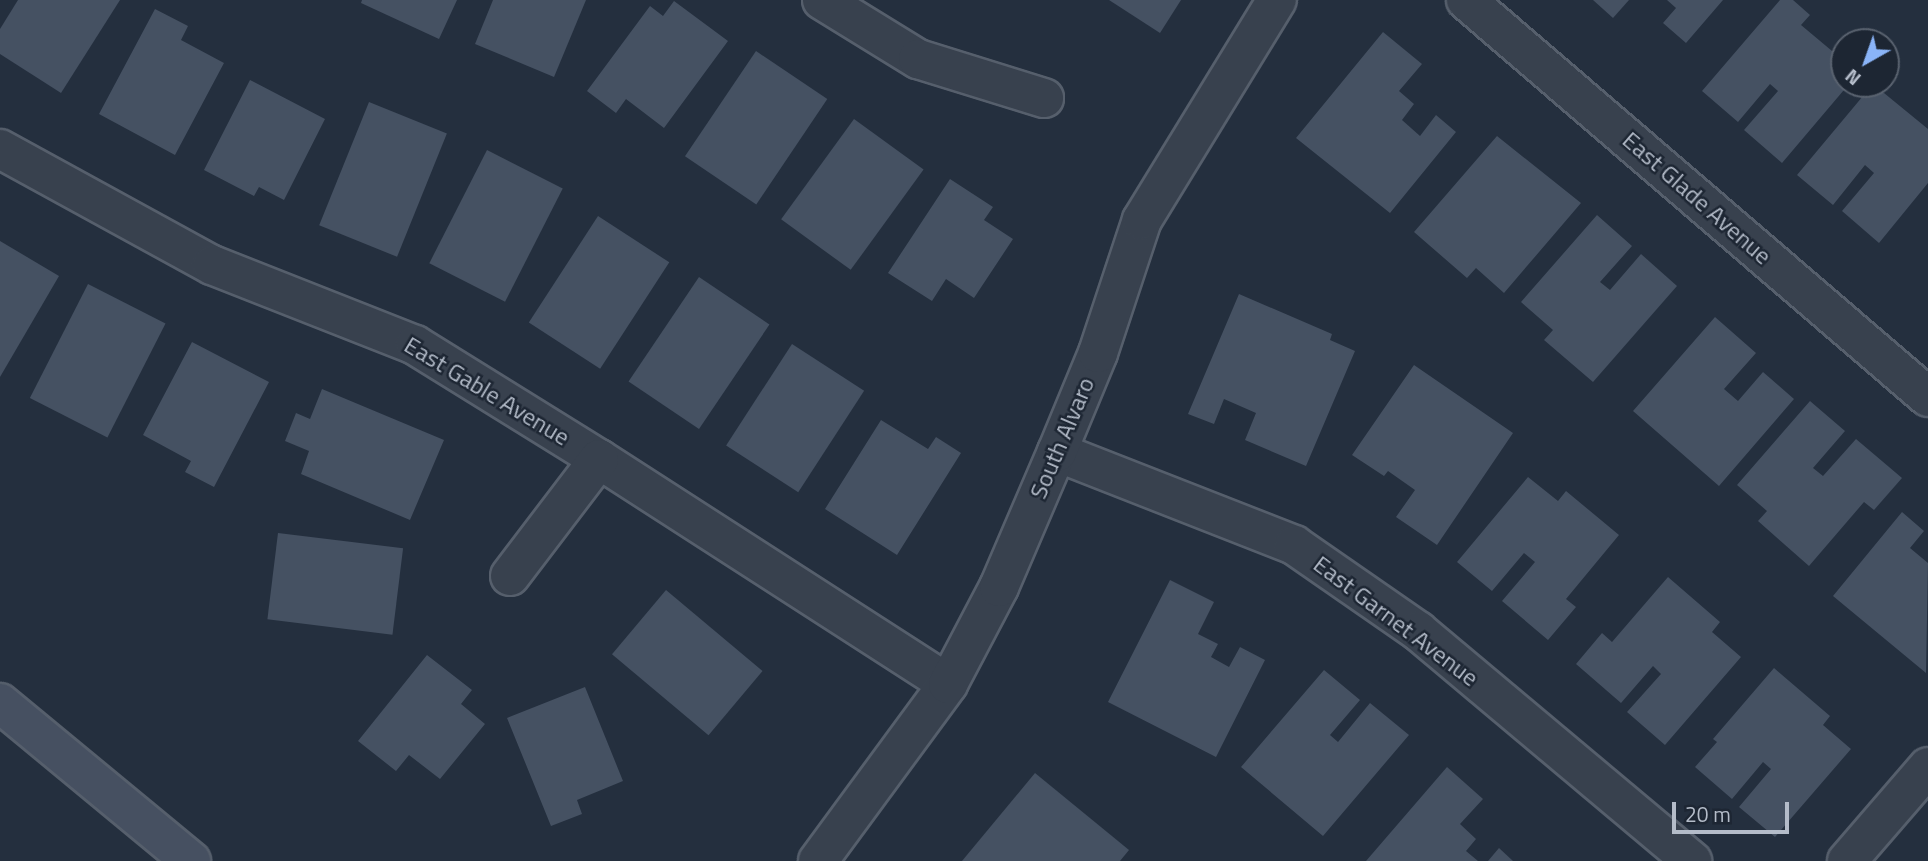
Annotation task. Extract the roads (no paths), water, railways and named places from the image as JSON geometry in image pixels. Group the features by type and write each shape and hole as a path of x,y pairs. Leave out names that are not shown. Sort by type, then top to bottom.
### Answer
{"main road":[{"path":"0,703 191,861"}],"street":[{"path":"822,0 918,59 1045,98"},
{"name":"South Alvaro","path":"818,861 948,684 999,587 1057,452 1098,353 1142,220 1278,0"},
{"name":"East Glade Avenue","path":"1466,0 1928,397"},
{"name":"East Gable Avenue","path":"0,149 212,265 415,345 599,459 948,684"},
{"name":"East Garnet Avenue","path":"1057,452 1294,545 1418,631 1692,861"},
{"path":"510,576 599,459"},
{"path":"1847,861 1928,767"}]}
